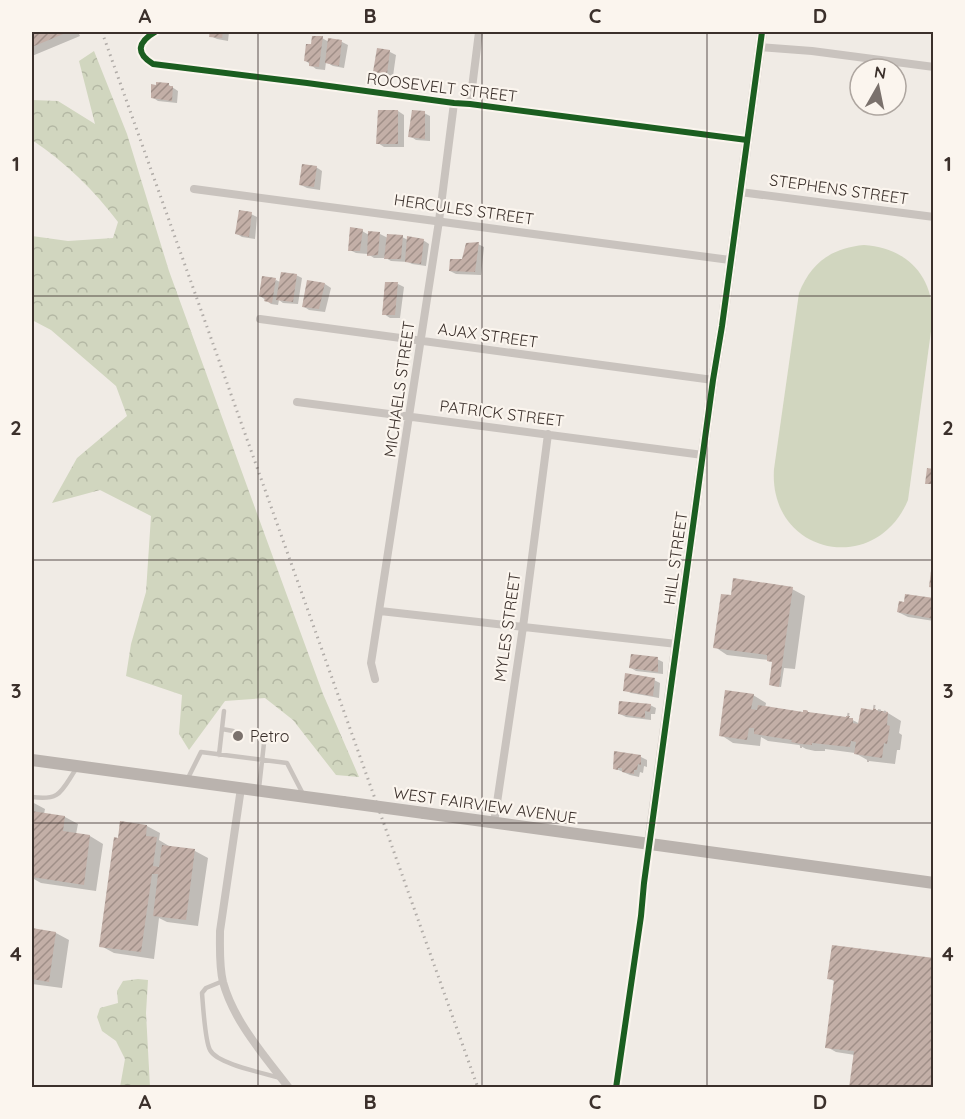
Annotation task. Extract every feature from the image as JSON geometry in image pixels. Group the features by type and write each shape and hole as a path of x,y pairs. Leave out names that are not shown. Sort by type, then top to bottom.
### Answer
{"main road":[{"name":"WEST FAIRVIEW AVENUE","path":"32,760 933,882"}],"street":[{"name":"ROOSEVELT STREET","path":"155,32 145,37 141,51 146,60 153,64 747,140"},
{"path":"470,104 479,32"},
{"name":"HILL STREET","path":"616,1088 712,380 722,326 762,32"},
{"path":"760,47 812,51 933,67"},
{"name":"MICHAELS STREET","path":"375,679 371,663 410,417 454,103"},
{"name":"HERCULES STREET","path":"194,189 730,260"},
{"name":"STEPHENS STREET","path":"740,192 933,217"},
{"name":"AJAX STREET","path":"260,318 712,380"},
{"name":"PATRICK STREET","path":"297,402 703,455"},
{"name":"MYLES STREET","path":"494,823 548,435"},
{"path":"380,611 677,644"},
{"path":"241,788 220,931 223,981 233,1009 252,1039 289,1088"}],"lane":[{"path":"219,755 224,711"},
{"path":"222,729 233,730"},
{"path":"258,734 265,735 258,791"},
{"path":"187,781 201,752 287,763 305,797"},
{"path":"32,797 46,799 56,796 77,766"},
{"path":"223,981 206,987 202,993 208,1048 215,1057 283,1079"}],"path":[{"path":"875,703 876,709 886,712"},
{"path":"848,716 849,711"},
{"path":"868,756 868,762"}],"green space":[{"path":"94,51 127,134 169,271 247,486 323,694 359,777 336,775 293,720 265,698 225,701 189,750 179,734 182,695 126,676 131,644 146,592 151,516 100,490 52,503 77,458 127,416 116,386 51,330 32,320 32,236 68,241 113,238 118,222 78,177 32,140 32,100 58,101 95,124 79,61"},
{"path":"864,245 894,252 916,269 929,293 932,324 908,500 893,525 872,540 850,547 826,546 805,537 788,521 777,498 774,469 799,293 810,273 824,259 842,250"},
{"path":"148,980 146,1013 150,1087 120,1087 125,1059 116,1041 102,1031 97,1017 100,1008 118,1003 117,991 123,981"}],"building":[{"path":"32,32 68,32 32,47"},
{"path":"210,32 223,32 222,38 209,37"},
{"path":"312,36 323,36 319,67 309,66 309,62 304,61 306,44 311,44"},
{"path":"328,38 342,40 339,66 325,63"},
{"path":"377,48 390,50 387,74 373,72"},
{"path":"156,82 169,83 169,86 173,86 172,101 151,98 151,84 156,85"},
{"path":"378,110 398,110 398,144 376,144"},
{"path":"412,110 425,111 425,139 408,137"},
{"path":"302,164 317,166 314,187 299,185"},
{"path":"239,210 252,212 249,237 235,234"},
{"path":"350,227 363,229 360,251 348,251"},
{"path":"368,231 380,232 378,255 367,256"},
{"path":"387,234 403,235 401,259 384,259"},
{"path":"407,236 424,239 421,264 405,262"},
{"path":"479,242 475,272 449,271 450,259 462,259 466,243"},
{"path":"281,272 297,274 293,302 276,300"},
{"path":"262,276 276,278 272,303 264,301 265,298 259,296"},
{"path":"307,280 325,283 319,309 302,307"},
{"path":"385,282 398,282 395,315 382,315"},
{"path":"927,468 934,469 934,484 925,484"},
{"path":"932,563 934,564 934,588 929,587"},
{"path":"733,578 793,587 779,687 769,685 772,662 767,661 767,655 713,648 721,594 731,595"},
{"path":"905,594 934,598 934,619 897,612 899,601 904,602"},
{"path":"631,654 658,657 658,672 629,668"},
{"path":"625,673 655,678 653,696 623,691"},
{"path":"725,690 754,694 751,709 757,710 758,705 850,716 849,718 853,718 853,723 858,724 861,708 888,712 887,725 890,726 882,758 854,754 856,742 851,741 850,747 801,744 791,742 792,740 754,734 754,728 749,728 747,740 719,736"},
{"path":"619,701 651,704 650,712 645,711 645,718 618,714"},
{"path":"614,751 641,755 641,765 638,764 634,774 622,772 622,768 613,769"},
{"path":"32,811 65,816 63,831 90,835 84,885 32,877"},
{"path":"120,821 147,825 146,836 157,837 153,866 159,867 162,845 195,849 186,920 153,916 158,874 152,874 141,952 99,947 114,837 118,838"},
{"path":"32,928 56,932 49,982 32,979"},
{"path":"832,945 934,958 934,1088 849,1088 854,1051 825,1048 834,980 827,979"}],"railway":[{"path":"102,32 478,1088"}],"cycle path":[{"path":"155,32 145,40 141,48 143,56 153,64 747,140"},
{"path":"616,1088 762,32"}],"place":[{"name":"Petro","path":"238,736"}]}
